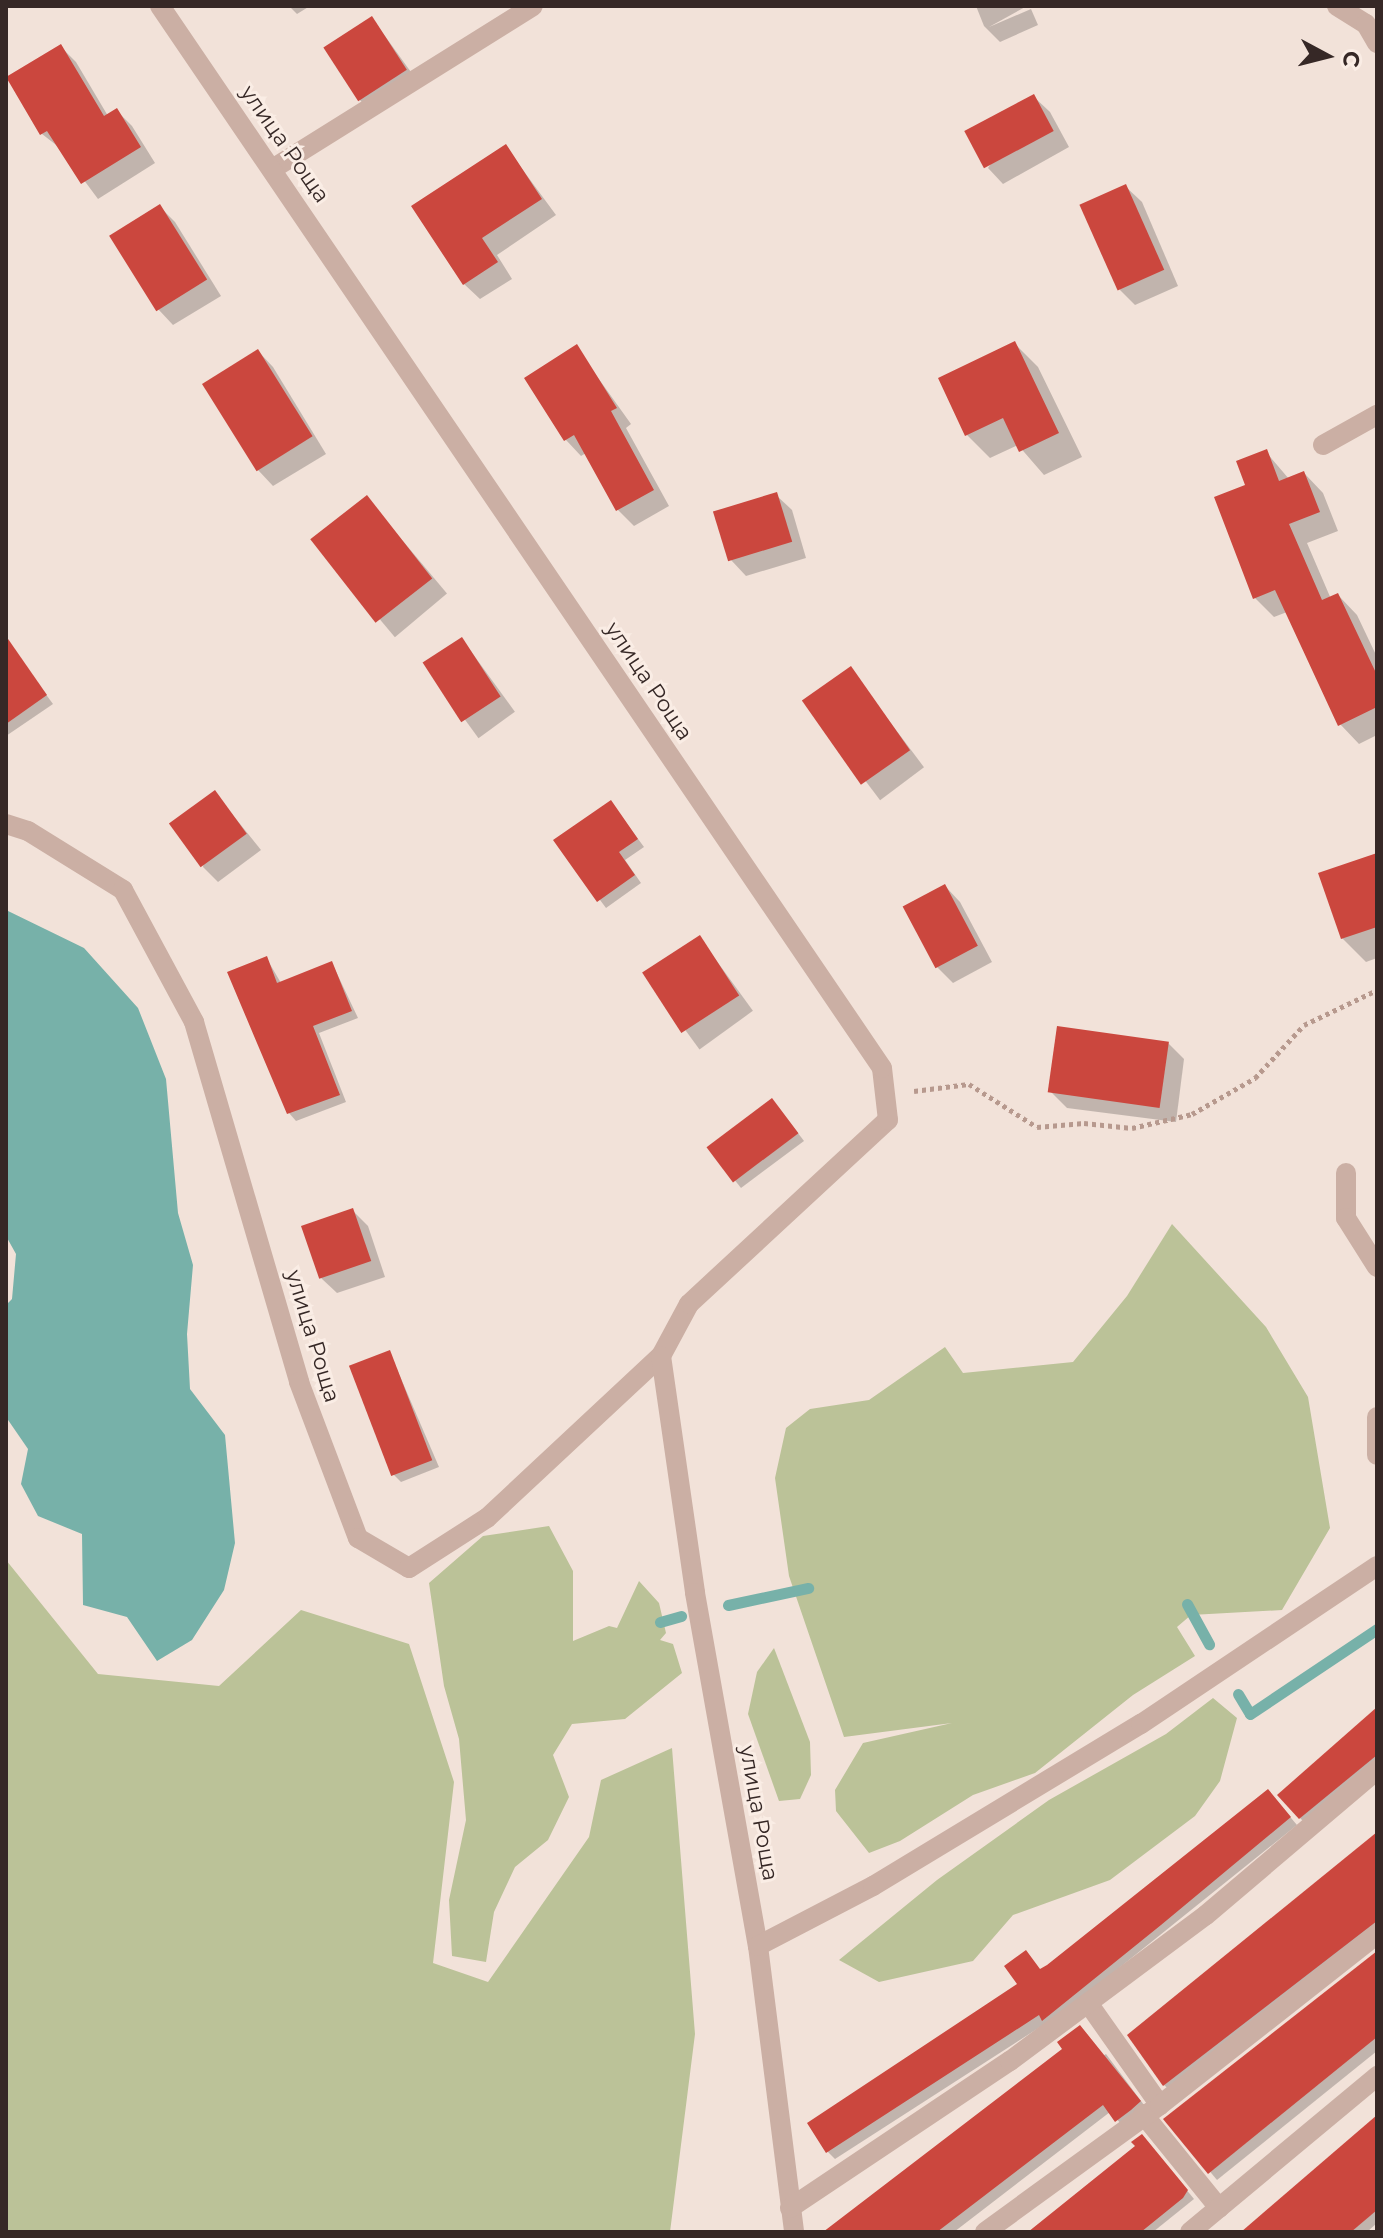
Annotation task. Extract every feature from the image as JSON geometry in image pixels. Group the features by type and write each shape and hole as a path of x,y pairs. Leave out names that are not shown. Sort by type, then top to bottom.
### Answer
{"street":[{"name":"улица Роща","path":"6,813 28,831 123,890 194,1022 299,1382 358,1538 409,1568 487,1518 661,1356 689,1304 888,1120 882,1068 274,168 160,6"},
{"path":"274,168 533,6"},
{"path":"1337,6 1366,24 1377,43"},
{"path":"1323,445 1377,415"},
{"name":"улица Роща","path":"6,824 28,831"},
{"path":"1346,1173 1346,1218 1377,1267"},
{"name":"улица Роща","path":"661,1356 695,1593 758,1946 794,2232"},
{"path":"1377,1417 1377,1455"},
{"path":"758,1946 873,1886 1141,1724 1377,1566"},
{"path":"790,2208 1088,2003 1206,1915 1377,1770"},
{"path":"985,2232 1152,2109 1377,1934"},
{"path":"1088,2003 1152,2109 1219,2208"},
{"path":"1190,2232 1377,2076"}],"path":[{"path":"886,1095 969,1084 1037,1127 1084,1123 1132,1128 1192,1114 1255,1078 1304,1025 1377,990"}],"green space":[{"path":"1172,1224 1266,1327 1308,1397 1330,1528 1282,1610 1191,1615 1177,1627 1195,1656 1133,1695 1035,1773 973,1795 900,1841 869,1853 836,1811 835,1790 863,1743 952,1723 844,1737 789,1576 775,1478 786,1428 810,1409 869,1400 945,1347 963,1373 1073,1362 1127,1296"},
{"path":"549,1526 573,1571 573,1641 609,1626 617,1628 639,1581 659,1603 666,1633 660,1640 673,1644 682,1673 625,1719 572,1724 553,1755 569,1797 548,1840 515,1867 494,1912 486,1962 452,1956 449,1900 466,1820 459,1739 444,1686 429,1583 483,1536"},
{"path":"6,1560 98,1674 219,1686 301,1610 409,1644 454,1782 433,1963 488,1982 589,1837 601,1780 672,1748 695,2034 670,2232 6,2232"},
{"path":"774,1648 810,1742 811,1775 800,1799 779,1801 748,1714 757,1672"},
{"path":"1213,1698 1237,1718 1220,1781 1195,1816 1110,1880 1013,1915 973,1961 879,1982 839,1960 937,1880 1049,1800 1166,1734"}],"water":[{"path":"6,910 84,948 138,1008 166,1079 178,1213 193,1265 187,1334 190,1389 225,1435 235,1543 224,1590 192,1640 157,1661 127,1617 83,1605 82,1534 38,1516 21,1484 28,1449 6,1417 6,1305 12,1299 16,1254 6,1236"}],"building":[{"path":"372,16 407,70 358,101 323,48"},
{"path":"61,44 104,116 117,108 141,147 81,184 47,131 40,135 6,77"},
{"path":"1034,94 1054,131 984,168 964,131"},
{"path":"506,144 542,199 482,238 498,262 463,285 411,206"},
{"path":"1126,184 1164,270 1118,291 1079,205"},
{"path":"160,204 207,279 156,311 109,236"},
{"path":"1015,341 1059,433 1019,452 1003,418 965,436 938,378"},
{"path":"577,344 617,408 611,411 654,490 616,511 574,435 564,441 524,378"},
{"path":"258,349 313,436 257,471 202,384"},
{"path":"1267,449 1279,481 1304,471 1320,512 1289,524 1322,600 1338,593 1377,675 1377,707 1338,726 1275,590 1253,599 1214,497 1245,485 1236,461"},
{"path":"777,492 792,542 728,561 713,512"},
{"path":"367,495 432,579 376,623 310,539"},
{"path":"6,636 47,695 6,724"},
{"path":"462,637 501,697 461,722 423,663"},
{"path":"851,666 910,750 861,785 802,700"},
{"path":"215,790 247,834 201,867 169,824"},
{"path":"611,800 638,839 619,852 635,875 597,902 553,840"},
{"path":"1377,853 1377,927 1341,939 1318,873"},
{"path":"945,884 978,946 935,968 903,907"},
{"path":"700,935 739,995 681,1033 642,973"},
{"path":"267,956 277,983 332,961 352,1011 313,1026 340,1095 287,1114 227,972"},
{"path":"1057,1026 1169,1042 1160,1108 1048,1092"},
{"path":"772,1098 798,1133 733,1182 707,1147"},
{"path":"353,1208 371,1261 319,1279 301,1226"},
{"path":"390,1350 432,1460 391,1476 349,1366"},
{"path":"1377,1707 1377,1755 1299,1819 1277,1795"},
{"path":"1268,1789 1291,1817 1161,1925 1042,2021 1039,2015 826,2153 807,2123 1017,1984 1004,1966 1026,1950 1040,1969 1047,1965"},
{"path":"1377,1832 1377,1921 1163,2086 1127,2035"},
{"path":"1377,1951 1377,2037 1208,2174 1163,2119"},
{"path":"1080,2025 1141,2101 1131,2110 1115,2122 1103,2105 937,2232 823,2232 1062,2049 1057,2042"},
{"path":"1377,2115 1377,2210 1351,2232 1241,2232"},
{"path":"1142,2134 1188,2190 1183,2198 1141,2232 1028,2232 1135,2146 1131,2142"}],"waterway":[{"path":"728,1605 808,1588"},
{"path":"1187,1604 1209,1644"},
{"path":"660,1622 681,1616"},
{"path":"1238,1694 1250,1714 1377,1629"}]}
